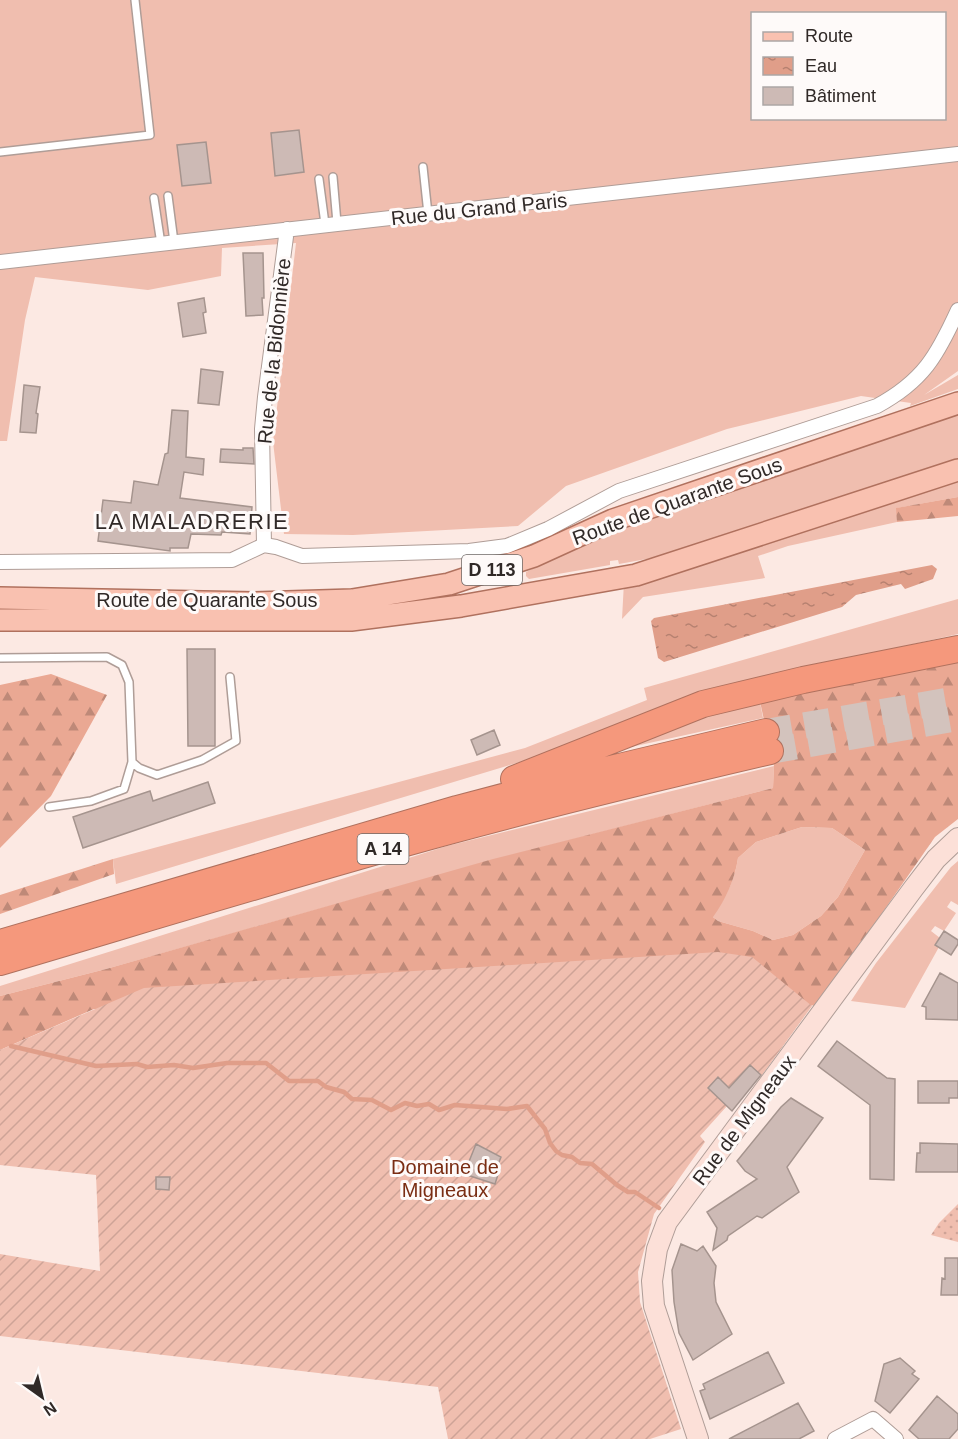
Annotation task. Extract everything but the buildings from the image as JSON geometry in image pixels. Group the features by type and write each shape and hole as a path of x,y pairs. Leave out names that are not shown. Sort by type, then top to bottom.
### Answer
{"highway":[{"path":"333,844 437,802 521,777 703,704 803,680 958,649"},
{"name":"A 14","path":"0,943 333,844 594,773 768,741 604,790 438,834 0,962"}],"main road":[{"name":"Route de Quarante Sous","path":"0,598 254,603 341,600 449,584 534,556 613,520 958,403"},
{"name":"Route de Quarante Sous","path":"0,620 351,620 461,606 636,575 958,470"}],"street":[{"name":"Rue du Grand Paris","path":"0,262 958,154"},
{"name":"Rue de la Bidonnière","path":"264,545 262,429 287,229"},
{"path":"0,562 232,560 264,545 302,555 469,551 517,542 548,529 619,491 877,406 906,389 929,366 958,310"},
{"name":"Rue de Migneaux","path":"698,1439 654,1306 652,1281 657,1249 667,1222 913,889 936,859 958,838"},
{"path":"835,1439 873,1419 896,1439"}],"lane":[{"path":"0,152 150,135 135,0"},
{"path":"423,167 428,214"},
{"path":"331,224 333,177"},
{"path":"319,179 331,224"},
{"path":"167,243 168,196"},
{"path":"154,198 167,243"},
{"path":"0,658 107,657 122,665 129,682 132,762 124,789 91,801 49,807"},
{"path":"132,762 139,768 157,775 202,760 236,741 230,677"}],"green space":[{"path":"0,0 958,0 958,371 924,395 958,375 958,389 910,406 911,403 861,396 727,429 566,486 518,526 353,535 284,534 273,442 296,243 222,248 221,276 148,290 35,277 25,320 7,441 0,441"},
{"path":"958,411 958,461 663,556 619,564 618,560 610,561 610,565 529,579 526,576 526,572 610,531"},
{"path":"958,479 958,497 897,508 897,522 788,546 758,556 765,578 643,597 622,619 624,582"},
{"path":"958,497 958,516 897,522 896,508"},
{"path":"958,599 958,634 697,693 543,755 116,884 113,859 525,748 647,700 644,688"},
{"path":"958,656 958,819 935,837 816,1008 812,1005 761,1076 750,1065 741,1075 94,1009 0,1050 0,996 106,969 493,859 773,788 774,766 759,697","holes":["802,827 832,828 865,850 838,897 821,916 793,935 773,940 753,931 718,921 713,917 729,889 738,858 756,842"]},
{"path":"51,674 107,695 51,796 0,848 0,685"},
{"path":"759,697 763,718 599,754"},
{"path":"774,766 773,788 500,858 106,969 0,996 0,986 447,846"},
{"path":"802,827 832,828 865,850 838,897 821,916 793,935 773,940 753,931 718,921 712,916 722,903 729,888 738,858 756,842"},
{"path":"113,859 114,874 0,914 0,895"},
{"path":"958,861 958,905 951,901 947,907 956,913 944,931 935,926 931,931 940,938 939,947 905,1008 851,1001 876,963"},
{"name":"Domaine de Migneaux","path":"718,952 752,957 812,1006 761,1076 750,1065 741,1075 749,1082 737,1095 718,1077 708,1088 727,1106 700,1136 705,1142 654,1214 638,1272 640,1302 681,1429 650,1439 448,1439 438,1387 0,1336 0,1254 100,1271 96,1175 0,1165 0,1050 144,988"},
{"path":"958,1204 958,1242 931,1235 939,1223"}],"water":[{"path":"932,565 937,569 933,579 905,589 901,584 856,595 842,607 664,662 658,658 651,621 654,618"}],"waterway":[{"path":"11,1046 96,1066 137,1064 147,1067 174,1065 193,1068 227,1063 266,1063 289,1081 318,1081 326,1087 344,1092 352,1099 372,1100 391,1110 405,1103 417,1106 429,1104 439,1110 455,1105 507,1109 527,1106 545,1129 556,1151 580,1163 592,1164 617,1185 628,1192 635,1192 659,1208"}],"tunnel":[{"path":"766,732 958,699"},
{"path":"770,751 958,718"}],"district":[{"name":"LA MALADRERIE","path":"192,521"}]}
